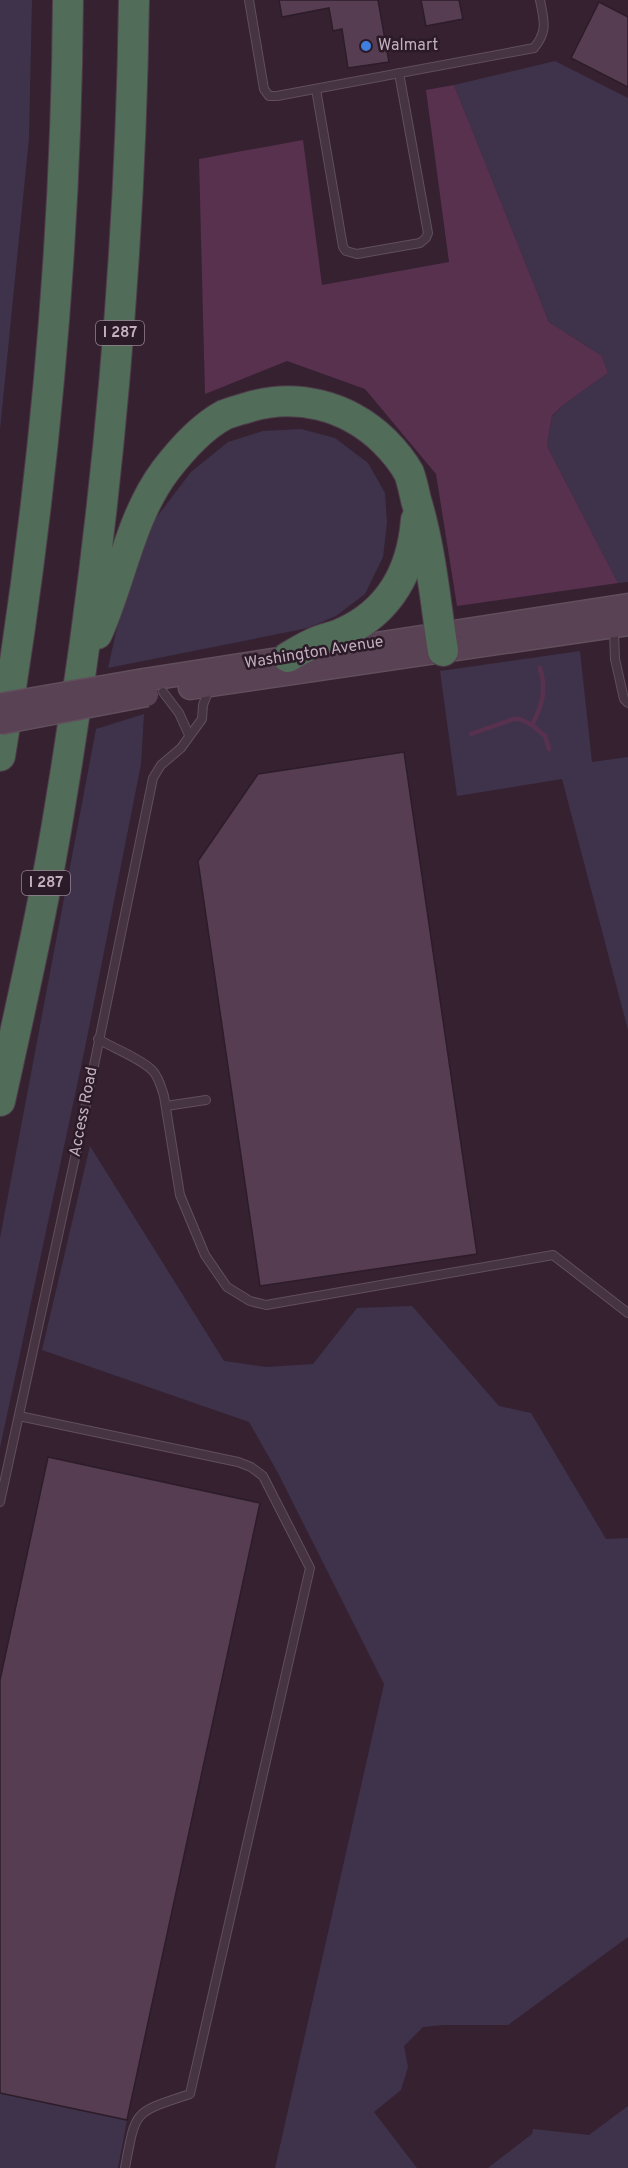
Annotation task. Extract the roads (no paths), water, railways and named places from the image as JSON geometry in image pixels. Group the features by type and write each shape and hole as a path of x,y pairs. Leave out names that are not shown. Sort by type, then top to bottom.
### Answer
{"highway":[{"path":"0,756 4,703 31,555 54,327 62,195 68,0"},
{"name":"I 287","path":"0,1101 35,941 61,803 83,664 108,460 117,376 132,103 134,0"},
{"path":"83,664 110,607 138,521 164,473 183,449 201,432 225,415 276,401 308,402 335,408 360,422 392,450 409,473 426,532 442,642"},
{"path":"288,657 315,642 342,633 381,608 394,592 409,557 414,538 417,502"}],"main road":[{"name":"Washington Avenue","path":"4,703 211,685 628,605"},
{"name":"Washington Avenue","path":"0,723 288,657 442,642 623,629"}],"lane":[{"path":"249,0 264,89 269,96 534,48 542,38 545,27 540,0"},
{"path":"543,16 549,0"},
{"path":"316,89 343,247 346,251 357,254 420,243 428,233 399,73"},
{"path":"623,629 615,659 624,699 628,703"},
{"name":"Access Road","path":"0,1502 76,1153 153,778 161,765 181,748 202,719 203,705 211,685"},
{"path":"151,689 179,713 189,735"},
{"path":"98,1040 152,1070 159,1079 183,1204 205,1255 227,1287 250,1301 266,1305 553,1255 628,1313"},
{"path":"166,1106 206,1100"},
{"path":"19,1416 238,1462 251,1467 263,1476 310,1568 190,2094 154,2106 137,2117 133,2126 125,2168"}],"waterway":[{"path":"540,668 543,684 542,698 532,725 545,736 549,749"},
{"path":"471,734 514,719 520,719 532,725"}],"place":[{"name":"Walmart","path":"366,46"}]}
